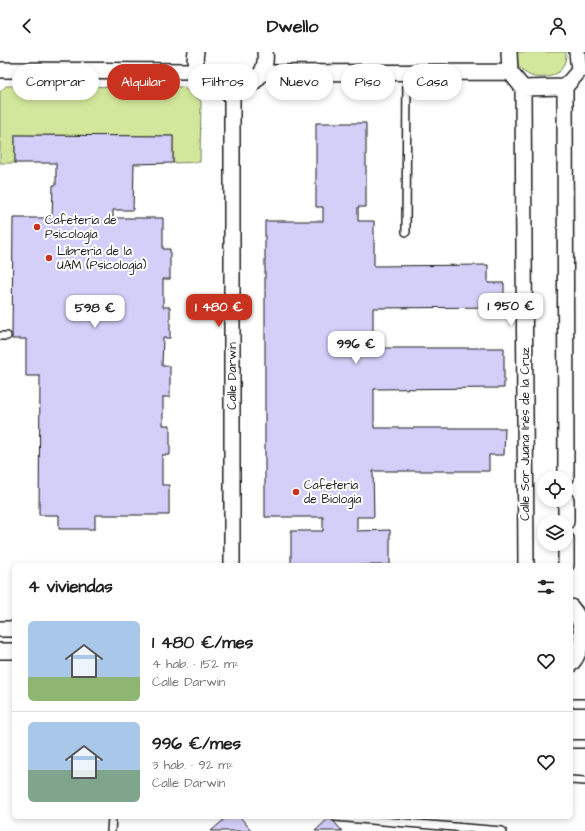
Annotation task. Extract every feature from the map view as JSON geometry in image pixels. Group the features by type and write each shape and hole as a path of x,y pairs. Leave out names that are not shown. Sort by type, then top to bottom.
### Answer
{"street":[{"path":"196,52 196,64"},
{"path":"258,77 264,64 265,52"},
{"path":"509,52 510,72 523,88 565,88 582,71 577,52"},
{"path":"0,70 188,72"},
{"path":"261,73 403,72"},
{"path":"462,72 510,72"},
{"name":"Calle Sor Juana Inés de la Cruz","path":"523,88 526,563"},
{"path":"565,88 566,471"},
{"name":"Calle Darwin","path":"232,100 232,563"},
{"path":"566,551 566,563"},
{"path":"573,608 583,620 584,628 584,647 573,662"},
{"path":"0,630 12,629"},
{"path":"0,651 12,651"}],"lane":[{"path":"406,232 407,100"},
{"path":"573,703 585,703"},
{"path":"573,744 585,744"},
{"path":"573,780 585,781"},
{"path":"111,831 112,819"},
{"path":"359,819 502,831"}],"green space":[{"path":"517,52 566,52 566,59 564,65 556,74 545,77 531,76 518,67 516,57"},
{"path":"6,86 12,86 12,100 99,100 99,87 107,87 107,100 180,100 180,87 183,87 188,91 188,100 201,101 200,162 173,163 173,136 15,135 15,163 0,163 0,92"}],"building":[{"path":"316,123 366,123 366,207 358,207 358,221 374,221 374,266 488,265 488,283 504,283 504,307 373,308 373,348 504,348 504,388 374,389 374,428 505,428 504,455 489,455 489,471 373,471 374,517 357,517 357,531 390,530 390,563 291,563 291,531 323,531 323,517 265,517 265,221 323,221 323,207 316,207"},
{"path":"15,135 173,136 173,163 134,164 133,210 113,210 113,218 163,218 163,249 170,249 170,279 163,279 163,307 170,307 170,338 163,338 162,366 170,366 170,397 163,397 163,425 170,425 170,455 162,455 162,485 169,485 169,515 95,515 95,529 59,529 59,515 39,515 40,376 26,376 26,339 12,339 13,218 52,218 53,185 56,185 56,163 15,163"},
{"path":"225,819 242,819 252,831 211,831"},
{"path":"328,819 332,819 342,831 315,831"}],"place":[{"name":"Cafetería de Psicología","path":"37,227"},
{"name":"Librería de la UAM (Psicología)","path":"49,258"},
{"name":"Cafetería de Biología","path":"296,492"}]}
